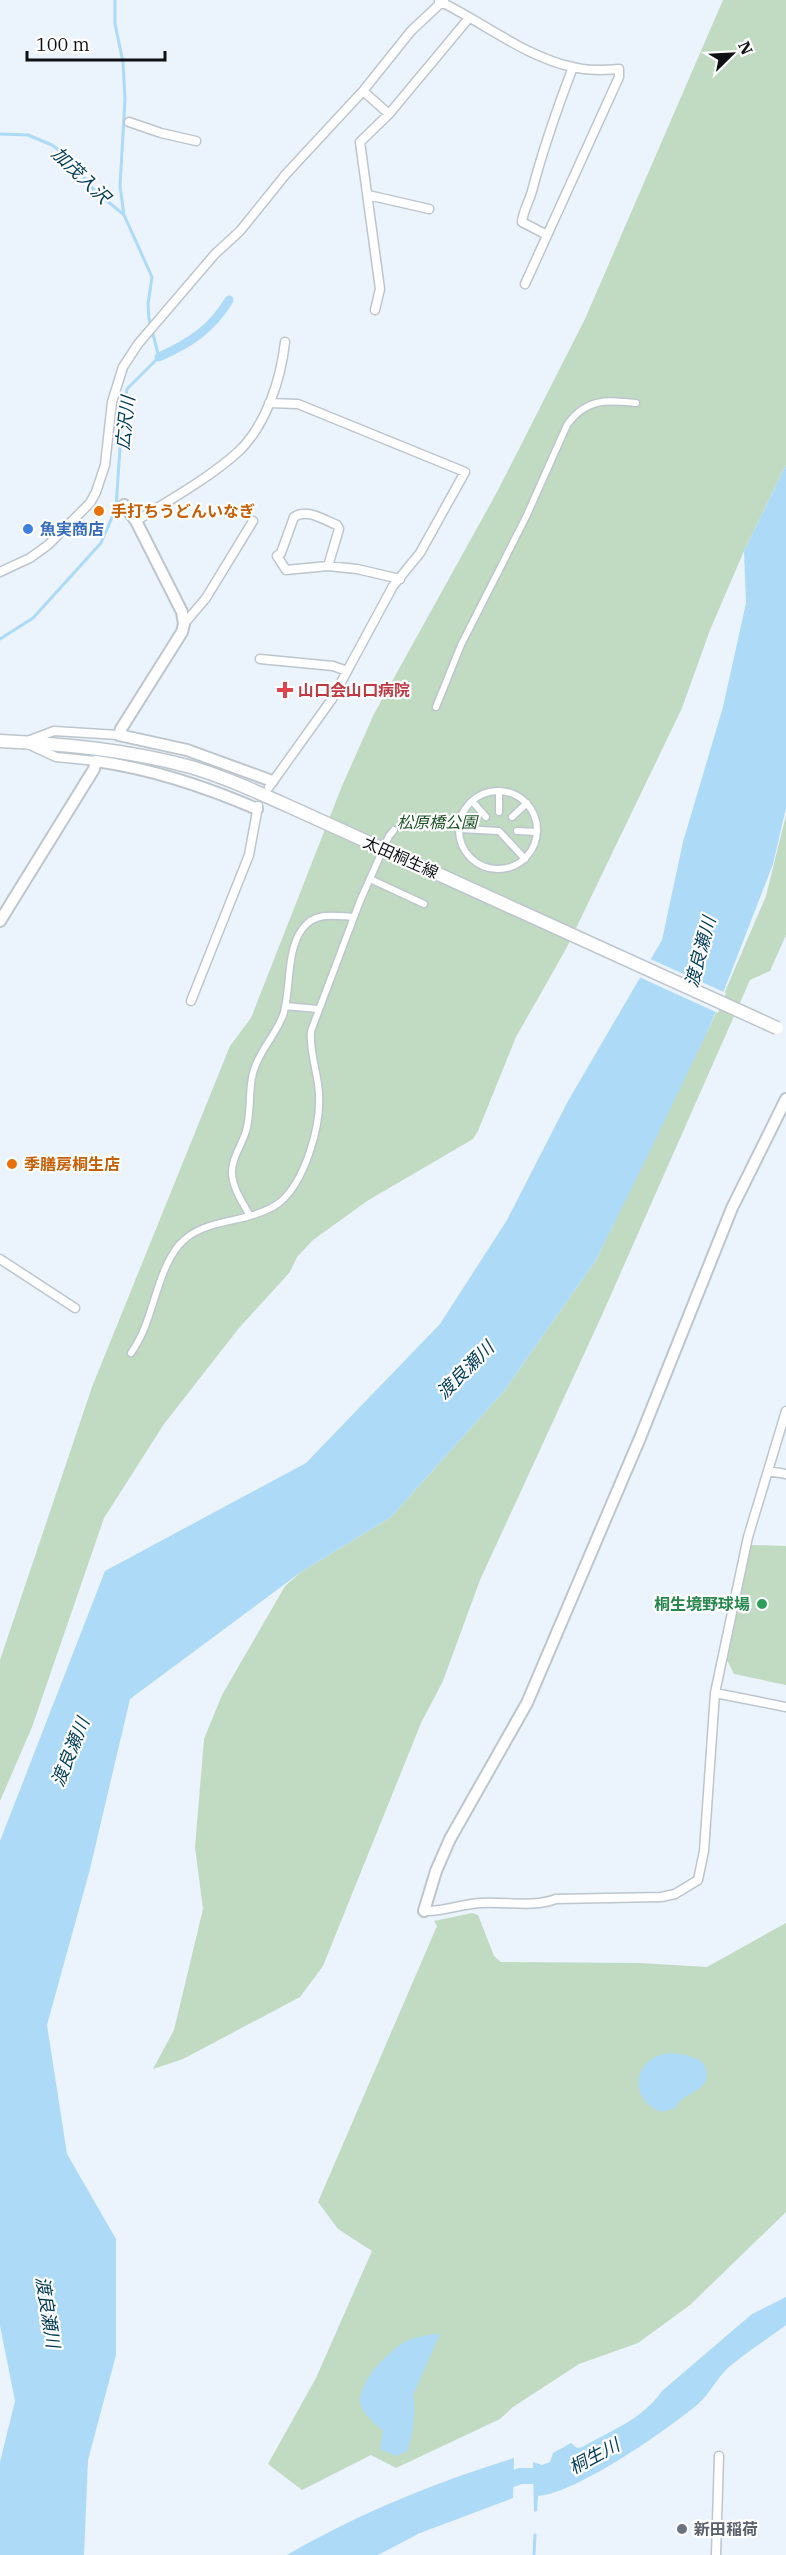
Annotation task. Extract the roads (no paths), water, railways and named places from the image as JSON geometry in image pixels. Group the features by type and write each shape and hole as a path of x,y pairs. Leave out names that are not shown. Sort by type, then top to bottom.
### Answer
{"main road":[{"name":"太田桐生線","path":"0,741 89,747 161,760 216,776 306,814 782,1030"}],"street":[{"path":"0,572 30,558 48,545 90,503 105,465 112,402 130,353 214,254 240,231 286,174 363,91 411,32 441,1 525,48 573,67 593,70 619,69 619,77 525,284"},
{"path":"375,310 379,302 380,289 360,142 389,114 469,18"},
{"path":"548,235 522,222 532,193 541,153 573,67"},
{"path":"363,91 389,114"},
{"path":"129,122 161,133 196,141"},
{"path":"368,195 429,208"},
{"path":"136,521 237,452 252,433 269,402 285,342"},
{"path":"25,742 54,731 119,735 187,750 270,784 320,718 375,617 420,553 465,472 298,404 269,402"},
{"path":"436,707 461,645 526,517 567,425 588,404 636,403"},
{"path":"119,735 182,632 184,624 182,612 136,521 124,505"},
{"path":"328,566 339,529 337,525 304,512 298,514 294,517 281,552 277,556 283,567 293,570 328,566 357,568 400,579"},
{"path":"184,624 206,598 253,521"},
{"path":"260,659 333,666 347,671"},
{"path":"25,742 56,757 96,761 179,778 258,807 249,855 190,1001"},
{"path":"0,921 94,769 96,761"},
{"path":"499,791 499,812"},
{"path":"499,791 509,793 527,803 536,822 537,832 535,842 525,859 504,869 482,866 464,851 459,829 460,818 472,801 488,793 499,791"},
{"path":"472,801 486,817"},
{"path":"512,817 527,803"},
{"path":"459,829 499,831 525,859"},
{"path":"130,1353 144,1329 170,1260 180,1244 199,1230 250,1216 278,1204 289,1194 299,1176 312,1143 318,1115 319,1092 310,1041 311,1031 370,879 389,836 394,830"},
{"path":"517,831 537,832"},
{"path":"370,879 424,904"},
{"path":"250,1216 233,1182 233,1162 250,1115 251,1081 257,1062 284,1015 295,945 302,928 312,919 326,915 354,918"},
{"path":"285,1006 318,1009"},
{"path":"786,1099 732,1208 640,1438 527,1703 450,1839 436,1871 424,1911 440,1912 479,1903 544,1903 556,1899 661,1897 688,1887 698,1880 704,1851 715,1693 748,1537 786,1411"},
{"path":"0,1259 75,1308"},
{"path":"768,1471 786,1474"},
{"path":"715,1693 786,1707"},
{"path":"716,2555 719,2456"}],"water":[{"name":"渡良瀬川","path":"786,465 786,808 773,864 711,1024 596,1260 504,1391 391,1517 301,1572 130,1699 90,1869 47,2025 67,2154 116,2239 116,2355 88,2460 84,2555 0,2555 0,2462 15,2401 0,2326 0,1841 105,1571 306,1463 440,1324 507,1220 568,1101 662,940 683,842 723,707 746,603 744,551"},
{"path":"672,2053 699,2060 706,2068 707,2074 702,2086 681,2100 676,2108 661,2112 642,2097 639,2078 643,2068 650,2061 659,2055"},
{"path":"786,2297 786,2325 730,2366 697,2405 664,2430 597,2473 555,2492 538,2496 537,2511 534,2512 533,2462 542,2465 550,2462 553,2453 571,2443 577,2448 582,2447 636,2417 655,2401 662,2391 752,2314"},
{"path":"440,2334 413,2395 414,2416 409,2445 407,2451 396,2456 380,2449 383,2431 363,2410 360,2398 368,2378 393,2350 409,2340"},
{"path":"514,2458 513,2498 420,2533 378,2555 287,2555 369,2512 455,2478"}],"waterway":[{"name":"広沢川","path":"0,639 33,618 101,543 116,508 121,432 127,389 159,357 149,319 148,304 152,277 124,215 120,186 125,99 123,62 115,24 115,0"},
{"name":"加茂入沢","path":"0,134 28,135 52,145 65,155 95,191 123,214"},
{"path":"159,357 181,346 208,327 229,300"},
{"name":"桐生川","path":"492,2487 520,2476 554,2476"},
{"path":"534,2555 535,2535"}],"place":[{"name":"手打ちうどんいなぎ","path":"99,511"},
{"name":"魚実商店","path":"28,529"},
{"name":"山口会山口病院","path":"285,690"},
{"name":"季膳房桐生店","path":"12,1164"},
{"name":"桐生境野球場","path":"762,1604"},
{"name":"新田稲荷","path":"682,2529"}],"park label":[{"name":"松原橋公園","path":"437,822"}]}
